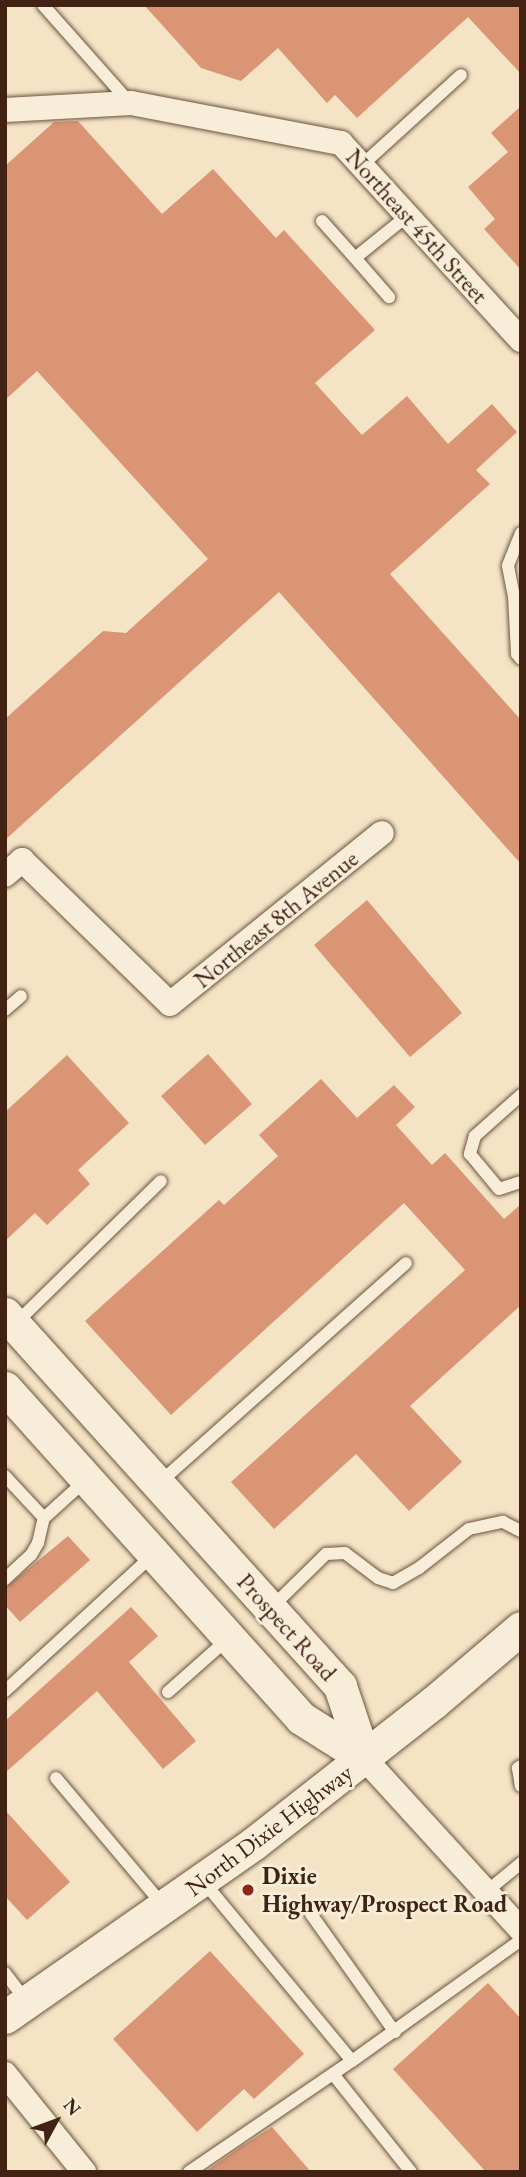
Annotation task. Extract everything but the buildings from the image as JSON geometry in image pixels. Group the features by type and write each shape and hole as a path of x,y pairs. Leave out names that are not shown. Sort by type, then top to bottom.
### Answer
{"main road":[{"name":"Prospect Road","path":"10,1319 340,1686 364,1758"},
{"name":"Prospect Road","path":"5,1388 302,1718 364,1758"},
{"name":"North Dixie Highway","path":"16,2010 202,1881 364,1758 521,1628"}],"street":[{"path":"5,110 131,103"},
{"name":"Northeast 45th Street","path":"131,103 341,143 521,340"},
{"name":"Northeast 8th Avenue","path":"14,867 170,1004 382,833"},
{"path":"364,1758 520,1930"},
{"path":"5,2074 84,2172"}],"lane":[{"path":"43,5 131,103"},
{"path":"361,166 461,75"},
{"path":"355,258 407,216"},
{"path":"322,221 389,297"},
{"path":"521,533 508,566 514,596 517,654 521,659"},
{"path":"5,1010 21,996"},
{"path":"521,1095 475,1136 470,1154 499,1189 521,1182"},
{"path":"10,1319 161,1181"},
{"path":"158,1484 405,1263"},
{"path":"5,1476 44,1518"},
{"path":"5,1579 31,1555 38,1543 44,1518 87,1479"},
{"path":"270,1609 326,1554 345,1553 378,1578 393,1583 419,1568 468,1529 503,1522 521,1531"},
{"path":"5,1690 154,1554"},
{"path":"168,1692 229,1638"},
{"path":"521,1766 518,1768 521,1786"},
{"path":"56,1778 165,1906"},
{"path":"486,1892 521,1863"},
{"path":"202,1881 352,2061"},
{"path":"311,1914 395,2032"},
{"path":"189,2172 395,2032 520,1930"},
{"path":"5,1973 16,2010"},
{"path":"332,2074 411,2172"}],"place":[{"name":"Dixie Highway/Prospect Road","path":"248,1890"}]}
